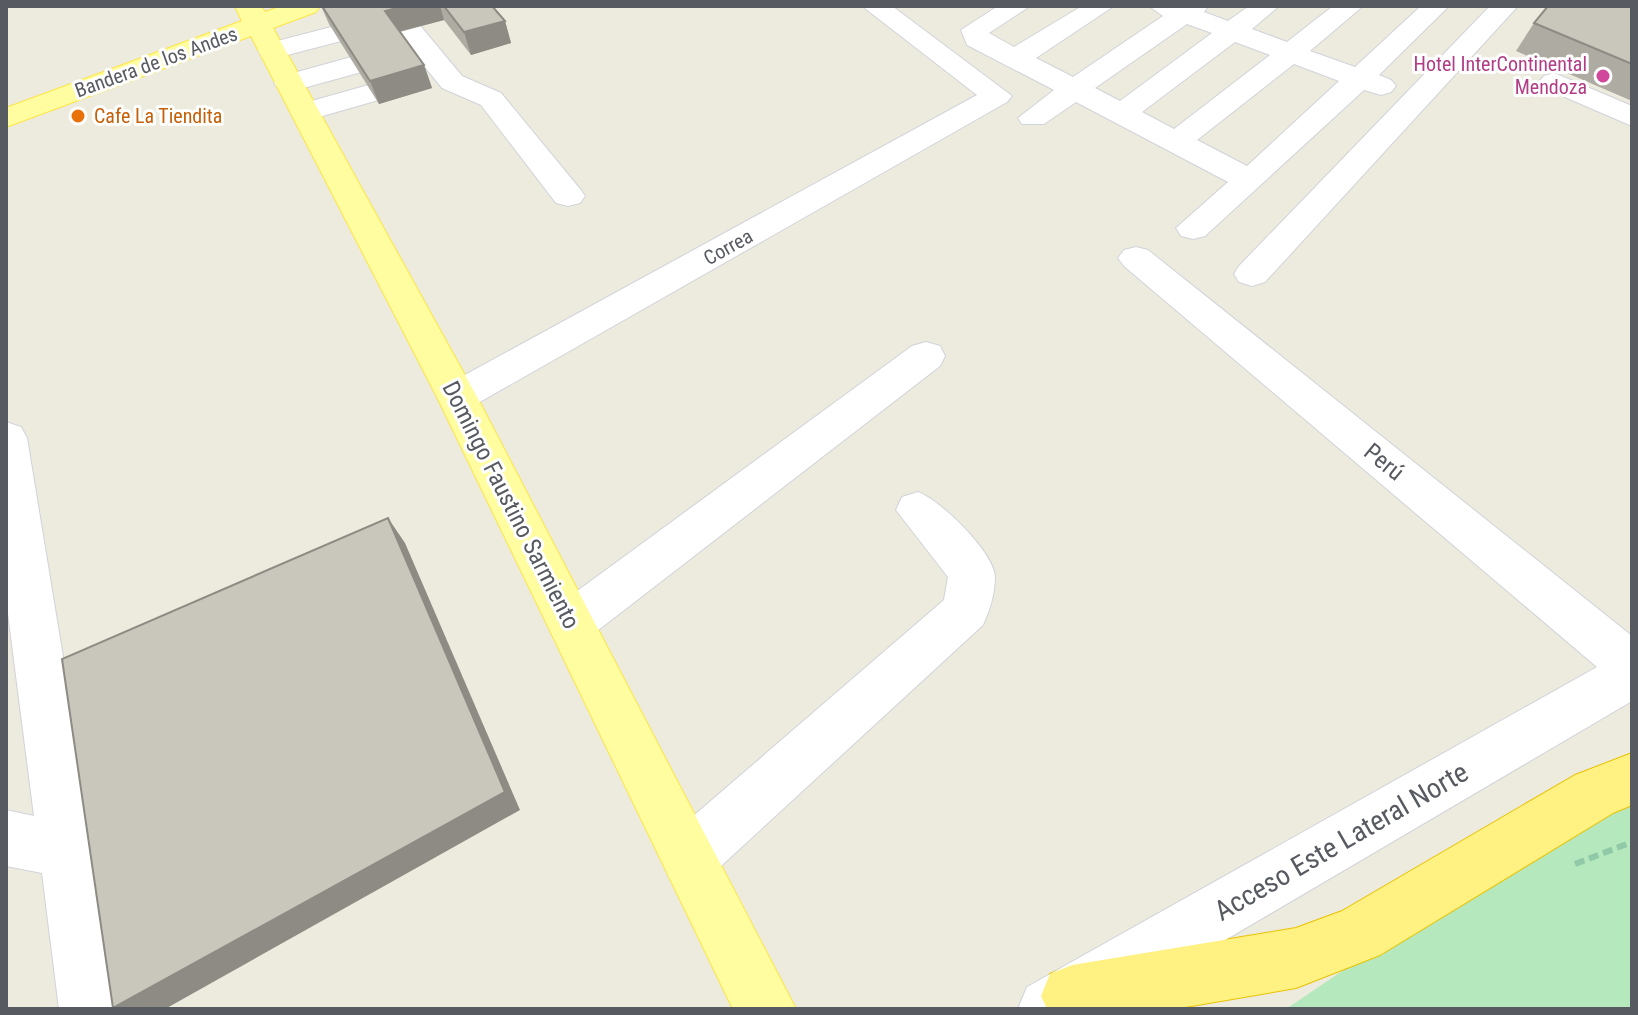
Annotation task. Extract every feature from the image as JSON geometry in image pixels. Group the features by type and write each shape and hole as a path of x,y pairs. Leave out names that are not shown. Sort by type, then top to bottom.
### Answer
{"highway":[{"path":"1061,1002 1296,958 1359,934 1594,794 1632,779"}],"main road":[{"name":"Bandera de los Andes","path":"6,118 274,55 307,6"},
{"name":"Domingo Faustino Sarmiento","path":"274,55 457,397 765,1009"}],"street":[{"name":"Correa","path":"457,397 997,96 875,6"},
{"path":"1017,6 975,30 977,39 1250,180"},
{"path":"1015,59 1101,6"},
{"path":"1121,114 1266,6"},
{"path":"1176,142 1350,6"},
{"path":"1193,228 1250,180 1436,6"},
{"path":"1252,274 1505,6"},
{"path":"1033,118 1180,9 1417,99"},
{"path":"401,27 433,75 491,99 568,196"},
{"path":"274,55 335,34"},
{"path":"274,55 355,65"},
{"path":"274,55 372,93"},
{"path":"1554,82 1632,117"},
{"name":"Perú","path":"1136,258 1632,666"},
{"path":"571,623 926,356"},
{"path":"6,438 90,1009"},
{"path":"689,857 966,610 972,574 953,547 918,510"},
{"name":"Acceso Este Lateral Norte","path":"1061,1002 1632,674"},
{"path":"6,838 68,851"}],"green space":[{"path":"1632,775 1632,1009 1286,1009"}],"building":[{"path":"322,6 404,6 385,11 424,65 370,81"},
{"path":"444,6 492,6 505,21 464,32"},
{"path":"1548,6 1632,6 1632,64 1534,23"},
{"path":"388,518 505,792 113,1008 62,659"}],"place":[{"name":"Hotel InterContinental Mendoza","path":"1603,76"},
{"name":"Cafe La Tiendita","path":"78,116"}]}
